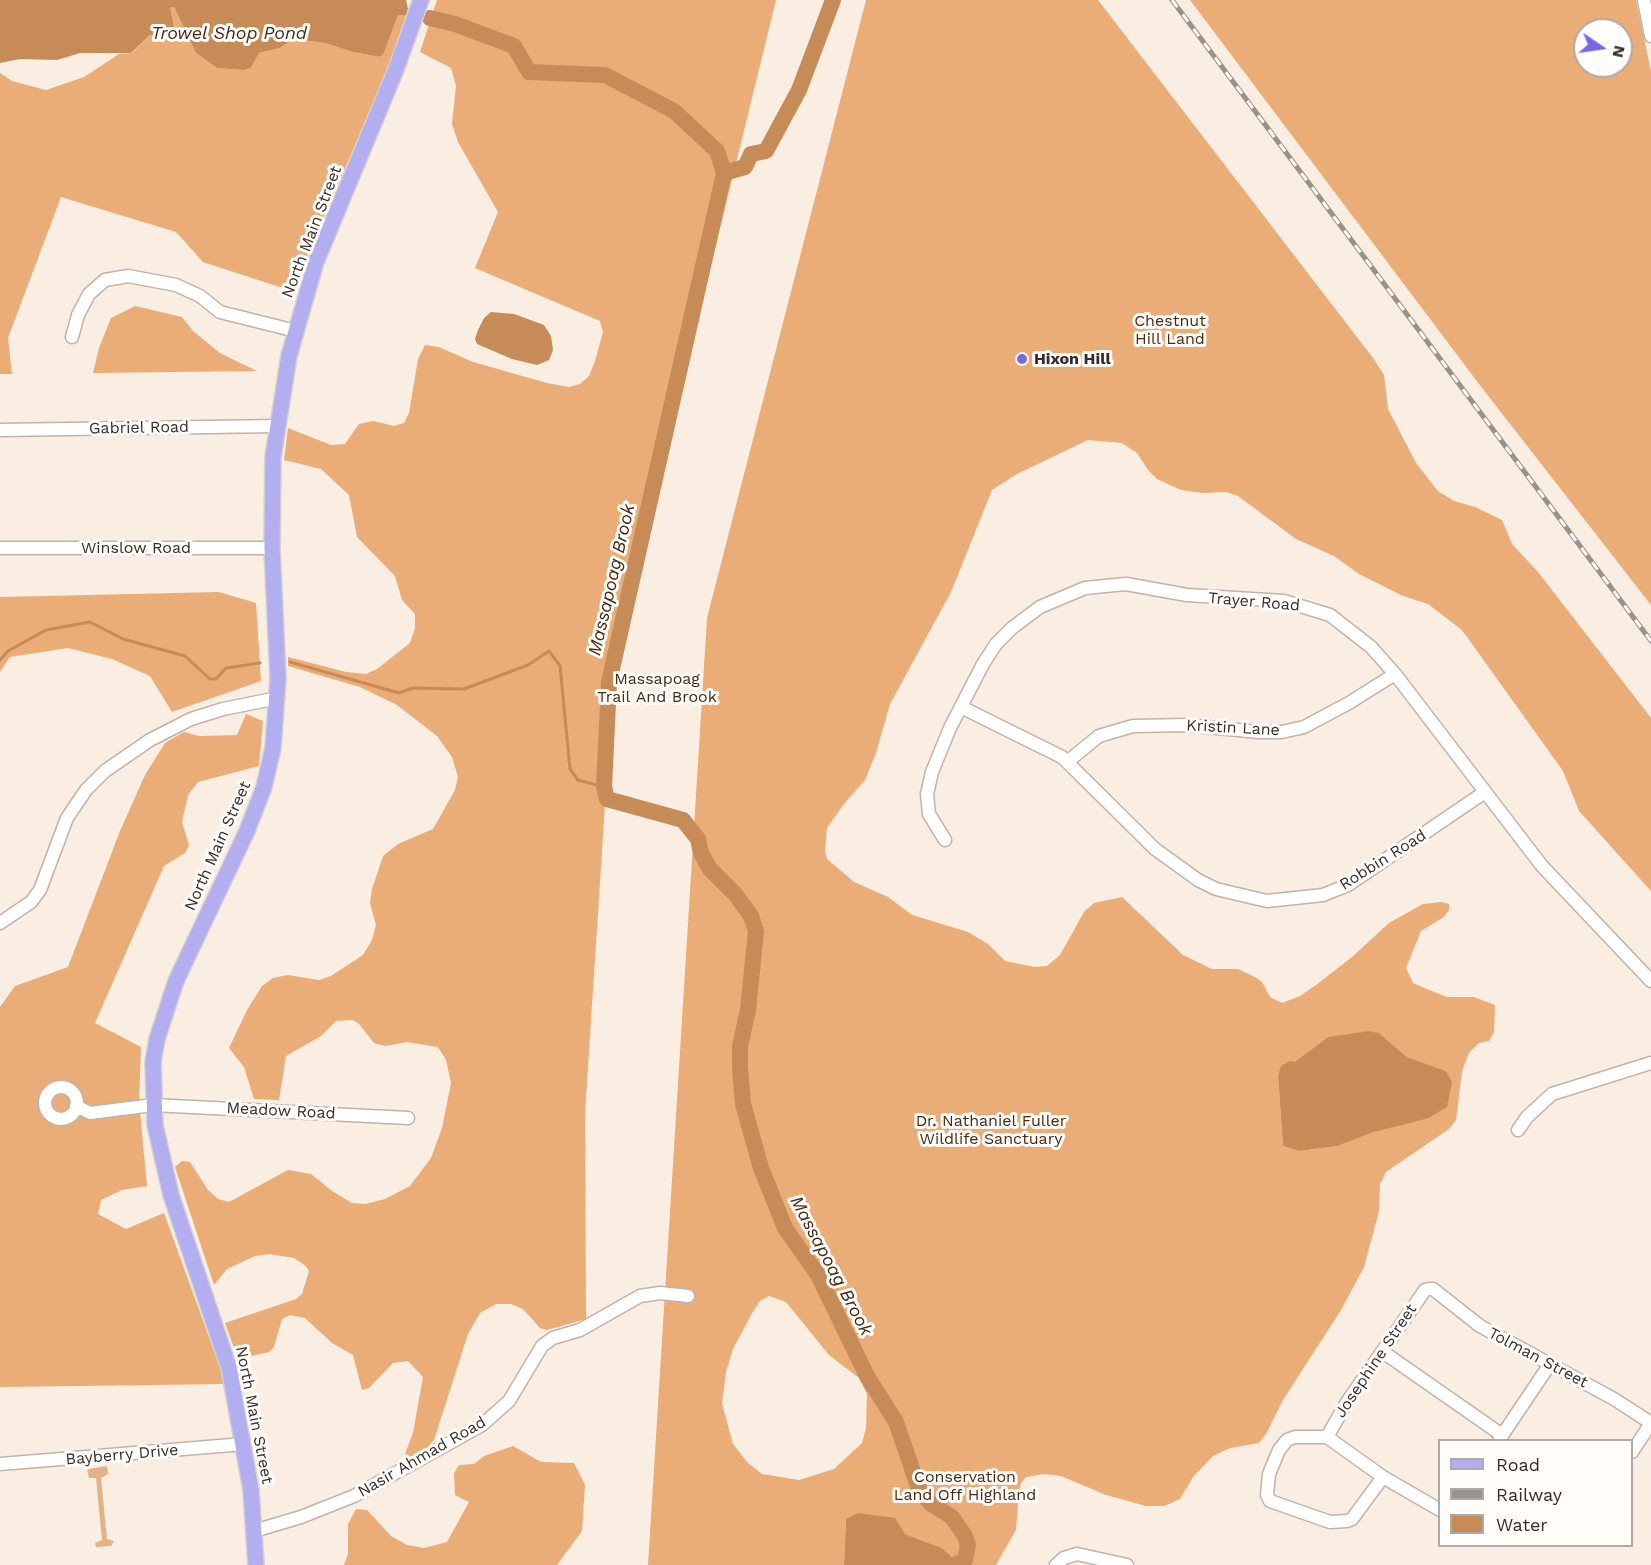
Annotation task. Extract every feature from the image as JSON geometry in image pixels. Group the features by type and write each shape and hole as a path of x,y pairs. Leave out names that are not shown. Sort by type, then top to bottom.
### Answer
{"main road":[{"name":"North Main Street","path":"256,1565 244,1443 220,1337 171,1194 155,1125 153,1062 157,1039 176,981 247,831 264,788 273,748 278,698 272,548 273,457 277,426 296,331 316,262 395,72 421,0"}],"street":[{"path":"1644,0 1651,36"},
{"path":"72,337 78,315 89,294 105,280 128,276 176,285 200,296 220,312 296,331"},
{"name":"Gabriel Road","path":"0,430 277,426"},
{"name":"Winslow Road","path":"0,548 272,548"},
{"name":"Trayer Road","path":"945,840 929,814 927,794 932,772 983,664 1012,628 1040,607 1085,588 1110,584 1126,584 1209,597 1284,601 1330,615 1360,636 1395,674 1542,866 1651,981"},
{"name":"Kristin Lane","path":"1067,762 1099,736 1133,726 1186,725 1259,732 1282,732 1304,727 1349,703 1395,674"},
{"path":"0,923 31,902 40,890 67,818 86,790 105,771 150,740 191,719 223,708 278,698"},
{"name":"Robbin Road","path":"961,707 1049,748 1067,762 1155,849 1176,865 1216,889 1267,901 1323,895 1348,885 1485,792"},
{"path":"1518,1130 1527,1117 1552,1095 1651,1063"},
{"name":"Meadow Road","path":"76,1106 90,1113 153,1105 408,1118"},
{"name":"Josephine Street","path":"1327,1437 1347,1402 1425,1290 1429,1289"},
{"name":"Tolman Street","path":"1429,1289 1433,1289 1480,1326 1614,1399 1651,1423"},
{"name":"Nasir Ahmad Road","path":"254,1531 301,1517 354,1496 475,1429 509,1401 542,1346 553,1338 580,1330 640,1296 660,1293 688,1296"},
{"path":"1383,1352 1500,1438 1550,1364"},
{"path":"1633,1450 1651,1423"},
{"path":"1383,1477 1352,1519 1347,1521 1330,1522 1270,1500 1267,1495 1269,1474 1279,1450 1287,1440 1295,1437 1327,1437 1383,1477 1438,1509"},
{"name":"Bayberry Drive","path":"0,1464 244,1443"},
{"path":"1056,1565 1064,1558 1077,1554 1126,1565"}],"shaded area":[{"path":"107,1466 108,1474 101,1478 107,1539 114,1541 111,1546 96,1547 95,1543 102,1540 96,1478 89,1478 87,1469"}],"green space":[{"path":"437,0 776,0 654,498 613,681 585,1113 586,1319 547,1330 540,1328 523,1309 511,1304 496,1304 480,1313 468,1334 434,1440 427,1448 409,1457 405,1454 413,1433 423,1377 408,1361 393,1363 369,1388 362,1390 353,1355 332,1343 305,1318 290,1315 282,1319 274,1347 269,1352 238,1359 225,1323 296,1299 302,1294 309,1271 306,1266 294,1258 269,1254 255,1256 227,1269 214,1285 175,1167 182,1161 190,1162 208,1190 218,1199 229,1202 288,1170 311,1174 352,1203 365,1204 385,1199 410,1186 431,1158 442,1128 451,1083 446,1060 438,1047 407,1042 385,1046 374,1043 353,1020 336,1021 321,1036 286,1056 279,1100 254,1099 244,1067 229,1048 247,1010 262,986 273,978 288,975 319,980 331,976 363,955 372,940 376,925 370,903 372,889 383,856 398,844 433,829 455,790 458,777 452,757 437,736 397,705 360,687 288,666 288,657 346,672 366,674 377,669 410,643 415,628 415,614 402,600 395,576 357,537 349,495 321,469 284,460 288,428 331,445 345,444 359,424 373,421 394,426 404,423 409,413 418,359 425,345 439,347 473,362 547,383 569,387 580,384 589,376 603,332 600,321 475,268 498,212 458,142 452,124 456,86 451,68 420,52"},
{"path":"866,0 1098,0 1373,358 1384,375 1388,409 1416,463 1438,491 1454,501 1475,507 1502,520 1512,544 1538,572 1651,718 1651,891 1579,811 1563,771 1462,630 1428,604 1403,596 1359,574 1334,556 1296,539 1238,496 1226,492 1202,493 1181,490 1157,479 1137,453 1122,443 1088,440 1017,474 992,490 951,592 890,704 876,753 865,780 827,828 825,851 827,859 854,882 888,897 912,915 968,932 988,944 1005,961 1034,967 1047,966 1060,955 1084,912 1094,903 1122,897 1183,955 1212,969 1238,969 1255,977 1262,982 1270,997 1282,1003 1300,996 1316,985 1352,957 1389,923 1423,904 1441,902 1449,904 1449,910 1444,917 1421,931 1406,968 1413,983 1447,997 1474,997 1495,1005 1494,1032 1489,1041 1479,1043 1469,1053 1462,1071 1456,1120 1449,1129 1386,1172 1380,1184 1379,1211 1364,1267 1341,1310 1283,1400 1266,1434 1259,1443 1230,1448 1213,1456 1193,1477 1180,1499 1164,1506 1146,1506 1106,1495 1061,1476 1043,1474 1026,1477 1021,1483 1019,1492 1016,1530 996,1565 961,1565 942,1548 905,1534 846,1520 844,1565 648,1565 707,618","holes":["1379,1033 1407,1057 1446,1071 1374,1132 1338,1146 1299,1151 1283,1146 1278,1076 1328,1037","769,1296 786,1302 829,1355 859,1378 867,1394 866,1428 862,1443 834,1469 799,1480 762,1474 747,1462 733,1444 722,1404 726,1372 733,1349 760,1301"]},
{"path":"1190,0 1636,0 1651,71 1651,605 1479,384"},
{"path":"174,7 196,53 217,68 244,70 251,68 259,53 280,48 293,39 325,43 353,52 380,57 384,53 398,15 406,15 397,48 292,291 203,262 176,232 61,197 8,338 12,374 0,374 0,73 12,81 46,90 84,77 119,54 132,53 150,35 163,39 170,8"},
{"path":"135,306 182,317 193,331 220,353 257,371 93,373 99,348 111,318"},
{"path":"219,592 256,603 261,681 172,712 150,676 112,659 68,648 10,657 0,672 0,597"},
{"path":"246,714 263,721 259,766 198,782 188,795 182,822 189,845 185,853 164,866 95,1023 141,1047 139,1101 147,1186 122,1190 101,1200 98,1214 126,1229 164,1213 226,1384 0,1387 0,1007 15,986 68,967 120,831 145,775 165,743 184,732 199,736 237,735"},
{"path":"513,1446 541,1462 574,1463 585,1485 582,1531 557,1565 344,1565 348,1554 348,1524 356,1509 367,1510 391,1536 407,1545 424,1548 447,1542 469,1502 455,1495 454,1473 459,1465 474,1464 484,1456"}],"water":[{"name":"Trowel Shop Pond","path":"0,0 406,0 408,9 406,15 398,15 384,53 380,57 353,52 325,43 293,39 280,48 259,53 251,68 244,70 217,68 196,53 174,7 170,8 175,33 163,39 150,35 131,53 80,53 57,60 20,59 0,63"},
{"path":"491,312 514,314 544,325 551,336 553,350 549,360 537,365 512,359 477,344 475,339 478,330 484,318"},
{"path":"1369,1031 1379,1033 1407,1057 1446,1071 1452,1082 1447,1107 1429,1118 1374,1132 1338,1146 1299,1151 1283,1146 1278,1076 1281,1066 1290,1061 1295,1062 1328,1037"},
{"path":"858,1513 895,1518 905,1534 942,1548 961,1565 844,1565 846,1519"}],"waterway":[{"path":"724,173 745,167 751,154 766,151 799,90 833,0"},
{"name":"Massapoag Brook","path":"430,18 455,24 514,46 529,72 605,75 674,111 717,151 724,173 609,682 604,787 607,799 683,820 698,839 701,853 710,869 735,894 751,916 756,931 748,1010 740,1046 740,1069 743,1104 761,1168 785,1228 818,1275 867,1376 896,1422 919,1489 931,1504 952,1517 965,1536 968,1545 965,1560 954,1565"},
{"path":"0,660 8,651 46,630 90,622 123,639 185,656 210,679 216,679 226,668 260,663"},
{"path":"290,662 399,693 413,688 464,689 528,665 549,651 560,666 570,769 578,780 604,787"}],"railway":[{"path":"1172,0 1651,641"}],"place":[{"name":"Hixon Hill","path":"1022,359"}],"park label":[{"name":"Chestnut Hill Land","path":"1170,330"},
{"name":"Massapoag Trail And Brook","path":"657,688"},
{"name":"Dr. Nathaniel Fuller Wildlife Sanctuary","path":"991,1130"},
{"name":"Conservation Land Off Highland","path":"965,1486"}]}
